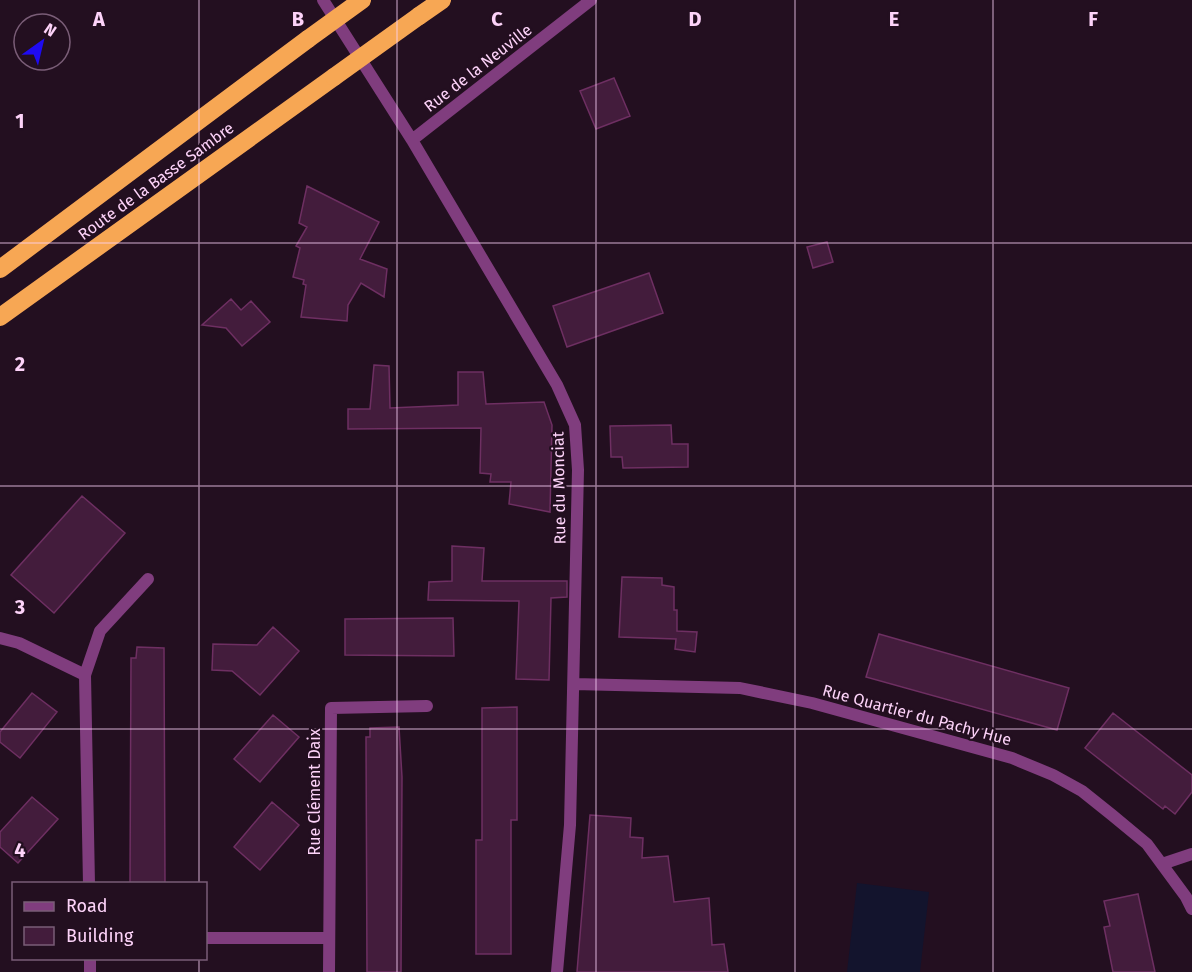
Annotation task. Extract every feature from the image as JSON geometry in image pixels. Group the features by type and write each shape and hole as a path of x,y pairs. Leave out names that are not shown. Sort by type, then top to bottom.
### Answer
{"highway":[{"name":"Route de la Basse Sambre","path":"0,269 362,0"},
{"name":"Route de la Basse Sambre","path":"0,317 442,0"}],"street":[{"name":"Rue du Monciat","path":"322,0 412,140 557,385 575,425 578,471 570,825 557,972"},
{"name":"Rue de la Neuville","path":"412,140 591,0"},
{"path":"89,882 85,675 100,631 148,579"},
{"path":"0,638 19,643 85,675"},
{"name":"Rue Quartier du Pachy Hue","path":"574,684 740,688 812,703 1012,758 1053,775 1082,791 1147,844 1186,897 1192,909"},
{"name":"Rue Clément Daix","path":"329,972 331,708 427,706"},
{"path":"1162,864 1192,854"},
{"path":"207,938 329,938"}],"shaded area":[{"path":"857,883 929,892 920,972 847,972"}],"building":[{"path":"614,78 630,116 596,129 580,91"},
{"path":"307,186 379,222 360,259 387,269 384,297 361,283 348,305 347,321 301,317 306,285 303,284 304,280 293,277 300,248 296,246 307,227 299,223"},
{"path":"827,242 833,262 813,268 807,247"},
{"path":"649,273 663,313 567,347 553,306"},
{"path":"231,299 241,310 251,301 270,322 242,346 226,328 202,325"},
{"path":"374,365 389,366 390,408 458,405 458,372 483,372 486,404 544,402 552,425 550,512 509,504 511,482 490,482 491,474 480,473 481,428 348,429 348,409 370,409"},
{"path":"671,425 672,444 688,444 688,467 623,468 622,457 611,457 610,426"},
{"path":"82,496 125,533 54,613 11,575"},
{"path":"452,546 484,548 482,581 567,581 567,597 551,598 549,680 516,679 519,601 428,600 429,582 452,581"},
{"path":"622,577 662,578 662,585 674,587 677,631 697,632 695,652 675,649 676,639 619,637"},
{"path":"453,618 454,656 345,655 345,619"},
{"path":"273,627 299,651 260,695 232,671 212,670 213,644 257,645"},
{"path":"879,634 1069,688 1057,730 866,677"},
{"path":"137,647 164,648 165,882 130,882 131,658 136,658"},
{"path":"32,693 57,712 20,758 0,742 0,732"},
{"path":"517,707 517,820 511,820 511,954 476,954 476,840 482,840 482,708"},
{"path":"1113,713 1192,775 1192,792 1175,814 1165,806 1163,809 1085,748"},
{"path":"273,715 299,737 260,782 234,759"},
{"path":"399,727 402,777 401,972 367,972 366,737 370,737 370,728"},
{"path":"32,797 58,819 18,863 0,847 0,832"},
{"path":"272,802 299,825 260,870 234,847"},
{"path":"590,815 631,818 630,837 643,838 642,858 668,856 674,902 709,898 712,945 724,944 728,972 577,972"},
{"path":"1138,894 1155,972 1113,972 1104,927 1110,926 1104,901"}]}
